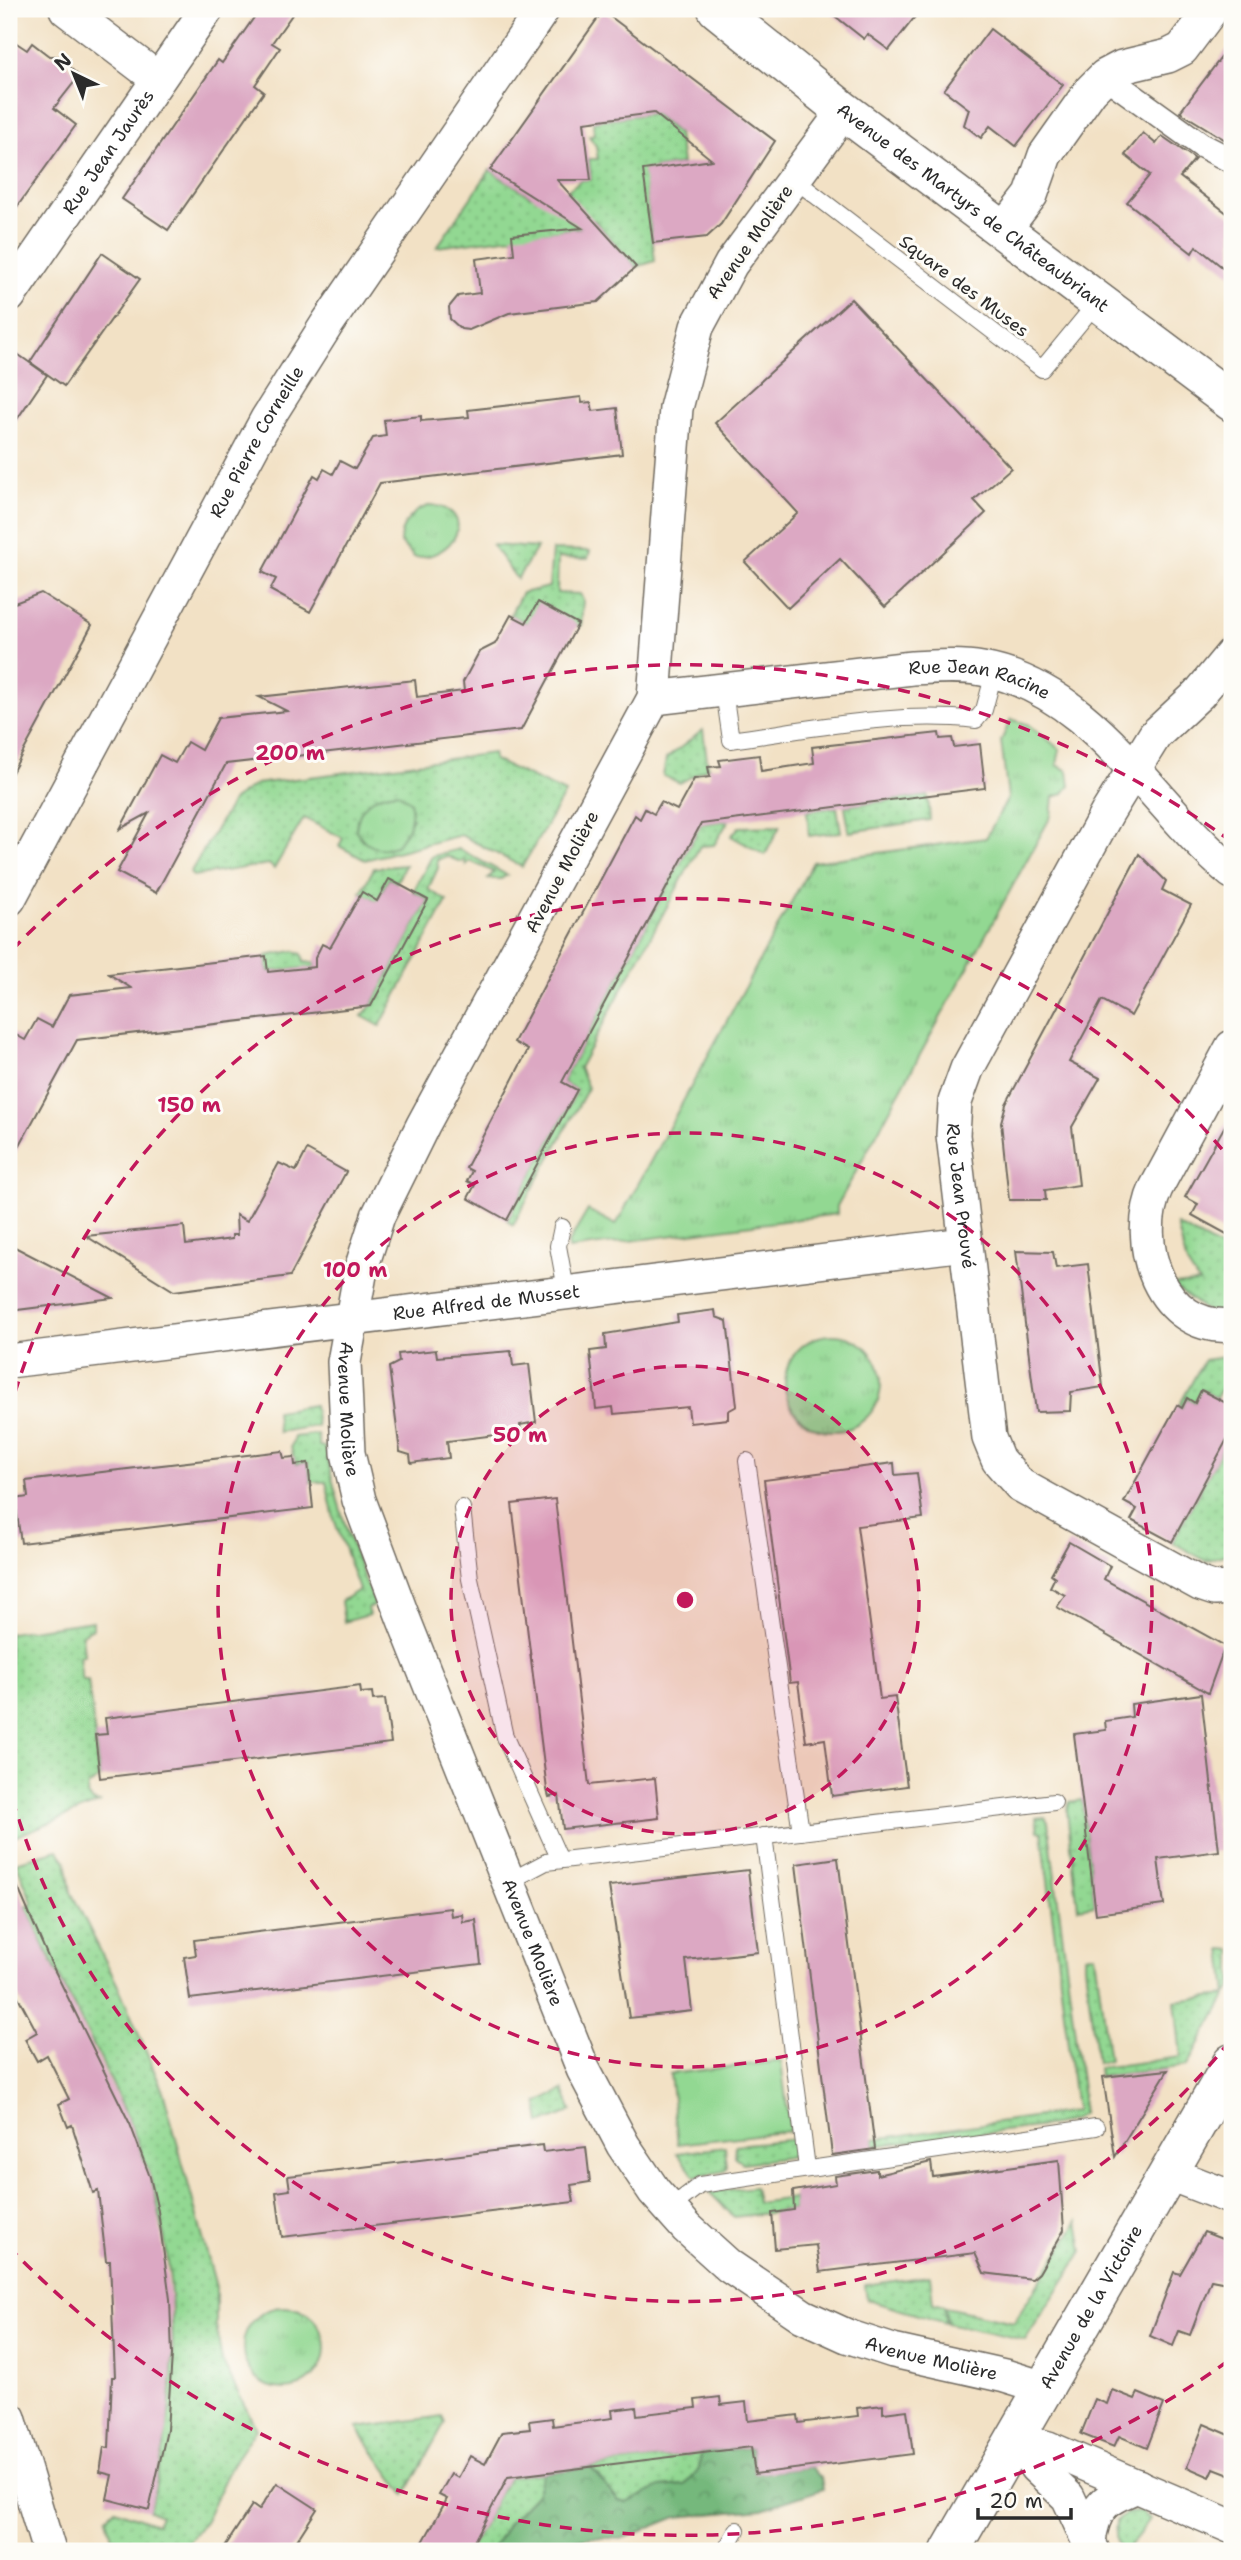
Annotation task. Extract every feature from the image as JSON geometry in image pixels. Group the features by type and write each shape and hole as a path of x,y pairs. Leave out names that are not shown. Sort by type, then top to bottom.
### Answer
{"street":[{"path":"66,9 158,79"},
{"name":"Rue Jean Jaurès","path":"9,296 207,9"},
{"name":"Rue Pierre Corneille","path":"9,899 267,419 327,324 543,9"},
{"name":"Avenue des Martyrs de Châteaubriant","path":"717,9 844,111 1232,402"},
{"path":"1004,230 1031,195 1045,155 1105,76 1122,67 1168,56 1182,48 1212,9"},
{"path":"1105,76 1201,145 1232,161"},
{"name":"Avenue Molière","path":"844,111 721,279 688,351 676,408 654,698 403,1162 373,1231 360,1269 343,1386 348,1453 359,1500 583,2069 608,2119 640,2171 670,2208 729,2266 803,2316 847,2336 893,2351 1005,2376 1046,2389"},
{"name":"Rue Jean Prouvé","path":"1232,654 1199,694 1155,735 1133,769 960,1085 955,1102 953,1135 989,1438 1003,1467 1031,1492 1200,1584 1215,1589 1232,1588"},
{"name":"Rue Jean Racine","path":"654,698 912,668 949,667 994,673 1022,681 1057,700 1104,737 1163,805 1232,872"},
{"path":"1232,1047 1156,1188 1146,1218 1145,1233 1155,1272 1172,1301 1184,1313 1202,1322 1232,1325"},
{"name":"Rue Alfred de Musset","path":"9,1361 352,1318 568,1295 965,1244"},
{"name":"Avenue de la Victoire","path":"950,2551 1232,2063"},
{"path":"1170,2174 1232,2198"},
{"path":"9,2418 49,2551"},
{"path":"1016,2439 1048,2448 1232,2527"},
{"path":"1016,2439 1036,2467 1068,2497 1091,2546"},
{"path":"1091,2546 1095,2516 1105,2500 1138,2486"}],"lane":[{"name":"Square des Muses","path":"794,179 1042,369 1098,301"},
{"path":"724,691 731,740 904,718 934,716 976,720 984,710 994,673"},
{"path":"562,1227 558,1246 568,1295"},
{"path":"747,1461 801,1832"},
{"path":"462,1508 470,1579 506,1737 560,1860"},
{"path":"508,1882 544,1862 1054,1802"},
{"path":"764,1836 807,2168"},
{"path":"670,2208 700,2185 1096,2127"},
{"path":"725,2551 737,2530"}],"green space":[{"path":"654,113 678,134 682,164 644,170 655,261 636,267 594,220 586,227 437,247 490,170 530,196 558,198 581,180 591,180 589,159 598,159 596,146 589,136 594,134 593,121"},
{"path":"432,505 447,509 455,516 458,525 456,535 440,551 428,556 414,557 400,542 402,529 414,514"},
{"path":"492,545 537,548 517,579"},
{"path":"552,550 590,551 588,559 558,558 557,593 580,594 583,600 581,626 526,623 510,615 522,593 549,587"},
{"path":"1011,719 1027,724 1060,749 1057,765 1068,771 1070,786 1063,794 1053,797 1051,816 837,1206 837,1214 569,1249 568,1244 588,1210 616,1225 813,862 986,838 1008,798 1001,741"},
{"path":"703,730 708,767 680,783 663,776 666,759"},
{"path":"493,753 494,760 565,793 522,867 461,835 365,860 339,846 343,838 304,818 274,869 269,864 193,876 190,873 233,800 256,784","holes":["413,818 396,846 362,840 356,830 357,819"]},
{"path":"397,792 410,801 409,825 396,846 373,847 364,841 356,830 360,814 374,799"},
{"path":"928,796 930,820 849,832 845,806"},
{"path":"837,807 841,832 809,836 807,811"},
{"path":"729,820 714,845 700,846 579,1068 588,1088 513,1225 507,1220 577,1090 562,1082 701,824"},
{"path":"780,826 765,855 731,836 739,827"},
{"path":"459,849 507,875 501,879 488,879 494,872 470,861 466,865 464,859 461,862 446,856 437,860 438,868 428,889 447,901 380,1026 362,1016 371,1006 428,900 413,892 432,856"},
{"path":"405,865 396,883 389,879 377,901 361,892 374,868"},
{"path":"293,951 302,954 304,962 315,963 315,967 268,972 266,956"},
{"path":"1177,1225 1220,1248 1228,1314 1212,1315 1172,1285 1199,1283 1187,1264"},
{"path":"833,1335 851,1339 867,1349 877,1365 881,1383 877,1401 867,1417 851,1427 833,1431 815,1427 799,1417 789,1401 785,1383 789,1365 799,1349 815,1339"},
{"path":"1232,1356 1232,1368 1216,1398 1202,1390 1195,1403 1187,1398 1182,1408 1179,1406 1204,1360"},
{"path":"314,1405 317,1426 278,1432 276,1411"},
{"path":"1232,1430 1232,1552 1206,1561 1172,1542"},
{"path":"317,1434 319,1446 325,1447 346,1527 375,1605 367,1608 369,1615 344,1622 341,1601 359,1590 334,1519 326,1482 310,1482 308,1463 295,1464 291,1447 294,1437"},
{"path":"93,1621 93,1628 82,1634 84,1655 79,1656 82,1680 88,1680 100,1778 88,1786 87,1795 92,1801 99,1803 9,1839 9,1633"},
{"path":"1082,1800 1095,1905 1078,1908 1067,1811 1070,1802"},
{"path":"1045,1817 1048,1822 1083,2097 1082,2114 1054,2125 874,2146 874,2139 1076,2111 1042,1832 1038,1831 1036,1818"},
{"path":"58,1850 66,1861 71,1892 120,1990 164,2094 216,2287 216,2326 222,2361 256,2428 231,2466 205,2520 182,2551 115,2551 107,2517 115,2509 156,2524 160,2515 149,2510 160,2467 172,2375 170,2280 153,2188 139,2146 113,2085 26,1907 33,1904 16,1862"},
{"path":"1222,1949 1232,1950 1232,1986 1227,1995"},
{"path":"1095,1954 1109,2061 1097,2063 1085,1965 1085,1956"},
{"path":"1227,1995 1187,2066 1099,2077 1098,2068 1181,2057 1175,2001"},
{"path":"781,2061 790,2131 678,2144 670,2074"},
{"path":"563,2090 572,2111 541,2124 538,2103"},
{"path":"796,2139 797,2150 789,2157 743,2163 735,2157 736,2145"},
{"path":"725,2147 725,2171 695,2177 677,2153"},
{"path":"754,2187 757,2203 793,2198 795,2210 734,2217 709,2192"},
{"path":"1078,2221 1083,2251 1025,2340 947,2323 945,2307 1014,2322"},
{"path":"930,2276 933,2303 944,2306 945,2323 867,2300 865,2285"},
{"path":"276,2307 292,2307 307,2314 318,2325 325,2340 322,2364 313,2377 292,2389 276,2389 261,2382 250,2371 243,2356 243,2340 250,2325 261,2314"},
{"path":"442,2416 445,2422 405,2495 357,2428"},
{"path":"751,2447 755,2474 811,2467 821,2478 823,2489 762,2509 677,2517 622,2539 591,2537 552,2545 546,2551 491,2551 509,2522 536,2494 543,2473 590,2467 619,2501 627,2503 660,2487 685,2485 699,2469 701,2453"},
{"path":"701,2453 699,2469 685,2485 660,2487 627,2503 619,2501 590,2467"},
{"path":"543,2473 536,2494 509,2522 491,2551 469,2551 508,2477"},
{"path":"1141,2512 1150,2519 1127,2551 1122,2551 1115,2537 1116,2521 1127,2513"}],"building":[{"path":"260,9 296,9 272,43 280,48 255,85 264,92 168,230 122,199 218,60 222,63"},
{"path":"826,9 921,9 889,50 867,34 864,39"},
{"path":"603,11 775,141 721,224 707,237 653,243 643,170 712,160 654,113 584,122 591,180 557,180 636,267 598,302 509,313 469,330 461,329 450,319 449,307 458,296 480,293 476,259 514,254 512,235 582,228 490,170"},
{"path":"990,29 1063,85 1016,146 990,126 981,138 964,125 969,109 944,90"},
{"path":"9,38 27,50 32,43 49,56 57,56 79,76 54,108 76,125 9,218"},
{"path":"1232,43 1232,144 1180,112"},
{"path":"1143,133 1156,144 1162,136 1195,159 1180,177 1232,217 1232,275 1196,246 1192,253 1127,202 1150,175 1125,155"},
{"path":"102,253 140,279 64,386 30,362"},
{"path":"851,299 1011,468 974,500 986,513 885,607 840,559 788,608 745,562 798,513 715,423"},
{"path":"9,348 47,375 9,431"},
{"path":"581,397 582,403 591,402 593,411 617,408 622,454 380,483 310,612 270,590 276,579 262,572 314,475 319,478 324,469 333,474 340,461 355,469 373,438 386,436 384,420 421,416 421,421 469,417 468,410"},
{"path":"41,593 92,625 9,778 9,605"},
{"path":"538,602 578,624 521,730 226,764 156,893 117,872 149,813 120,829 160,755 175,763 187,742 201,750 218,718 287,711 259,697 415,680 417,697 464,691 463,682 479,652 495,644 511,615 526,623"},
{"path":"939,733 940,739 952,738 954,747 980,744 985,788 701,824 562,1082 577,1090 507,1220 468,1198 475,1185 467,1181 472,1171 466,1168 528,1050 514,1042 635,815 640,819 645,809 654,814 661,802 677,810 694,779 710,777 708,767 721,766 719,760 759,755 761,771 814,763 812,747"},
{"path":"1139,854 1166,881 1162,890 1191,905 1131,1016 1102,1000 1069,1062 1100,1078 1072,1127 1079,1185 1045,1190 1046,1200 1009,1200 1001,1122 1006,1104"},
{"path":"389,879 428,900 371,1006 77,1040 9,1165 9,1031 25,1040 37,1019 52,1027 69,995 131,988 109,974 266,956 268,972 315,967 315,958 322,944 330,948 362,892 377,901"},
{"path":"1232,1113 1232,1237 1192,1215 1198,1204 1185,1197"},
{"path":"307,1150 346,1172 290,1276 174,1291 86,1236 184,1226 186,1245 232,1239 232,1235 237,1235 236,1215 247,1221 279,1163 296,1171"},
{"path":"9,1244 113,1298 9,1311"},
{"path":"1016,1251 1053,1252 1056,1268 1088,1264 1103,1387 1071,1392 1070,1411 1036,1412"},
{"path":"715,1310 716,1317 727,1321 737,1406 728,1411 728,1419 690,1423 688,1407 614,1414 613,1407 596,1409 590,1351 606,1349 605,1334 678,1322 677,1315"},
{"path":"436,1350 437,1357 511,1351 513,1366 529,1364 536,1422 520,1425 521,1432 447,1441 449,1458 411,1463 410,1455 400,1452 389,1367 399,1362 398,1354"},
{"path":"1201,1390 1232,1406 1232,1430 1172,1542 1131,1520 1137,1509 1124,1502 1177,1405 1182,1408 1187,1398 1195,1403"},
{"path":"282,1451 284,1458 294,1457 295,1465 308,1463 313,1508 21,1543 15,1499 28,1497 26,1481"},
{"path":"894,1463 895,1475 917,1473 923,1518 857,1526 880,1699 895,1697 907,1786 832,1796 825,1739 806,1742 798,1682 790,1683 764,1480"},
{"path":"555,1499 589,1785 655,1778 659,1818 563,1829 559,1795 549,1797 512,1504"},
{"path":"1069,1542 1110,1566 1104,1579 1225,1646 1208,1693 1057,1607 1065,1595 1050,1587 1055,1577 1051,1574"},
{"path":"360,1686 361,1693 372,1692 373,1700 385,1699 391,1743 100,1778 95,1735 107,1734 105,1718"},
{"path":"1201,1694 1219,1851 1158,1859 1164,1905 1096,1914 1074,1734 1106,1730 1105,1721 1132,1717 1131,1704"},
{"path":"838,1858 875,2149 832,2155 796,1864"},
{"path":"9,1867 48,1957 130,2124 150,2177 158,2211 170,2299 172,2355 167,2430 149,2510 107,2499 112,2475 100,2472 104,2447 109,2448 112,2377 115,2377 110,2261 106,2261 98,2191 93,2193 72,2125 68,2127 59,2104 69,2099 47,2055 37,2061 25,2039 37,2032 9,1980"},
{"path":"748,1870 758,1952 686,1960 692,2011 629,2018 609,1886"},
{"path":"450,1908 451,1916 462,1914 463,1922 476,1920 481,1964 190,1999 184,1957 196,1955 194,1940"},
{"path":"1168,2070 1115,2157 1103,2077"},
{"path":"542,2145 543,2152 586,2147 590,2182 571,2185 574,2202 282,2237 276,2192 290,2190 288,2176"},
{"path":"1059,2160 1064,2230 1039,2273 1032,2279 984,2273 975,2253 820,2272 816,2245 775,2249 772,2213 794,2210 793,2191 836,2184 835,2176 877,2170 877,2175 931,2162 933,2177"},
{"path":"1204,2232 1232,2243 1232,2284 1211,2280 1190,2335 1179,2331 1173,2346 1150,2336 1174,2272 1180,2274"},
{"path":"1112,2390 1135,2399 1138,2393 1164,2404 1147,2448 1119,2436 1114,2447 1081,2434 1095,2399 1107,2404"},
{"path":"720,2397 721,2405 746,2402 748,2421 798,2415 799,2423 858,2416 857,2408 883,2405 883,2413 907,2410 913,2454 755,2474 751,2447 508,2477 469,2551 418,2551 447,2499 439,2495 451,2474 458,2478 470,2456 485,2464 502,2432 530,2429 529,2421 552,2418 553,2426 613,2418 612,2410 636,2407 637,2415 696,2408 695,2400"},
{"path":"1204,2424 1232,2436 1232,2475 1214,2468 1210,2477 1187,2467"},
{"path":"277,2483 317,2509 290,2551 222,2551 252,2505 259,2510"}]}
